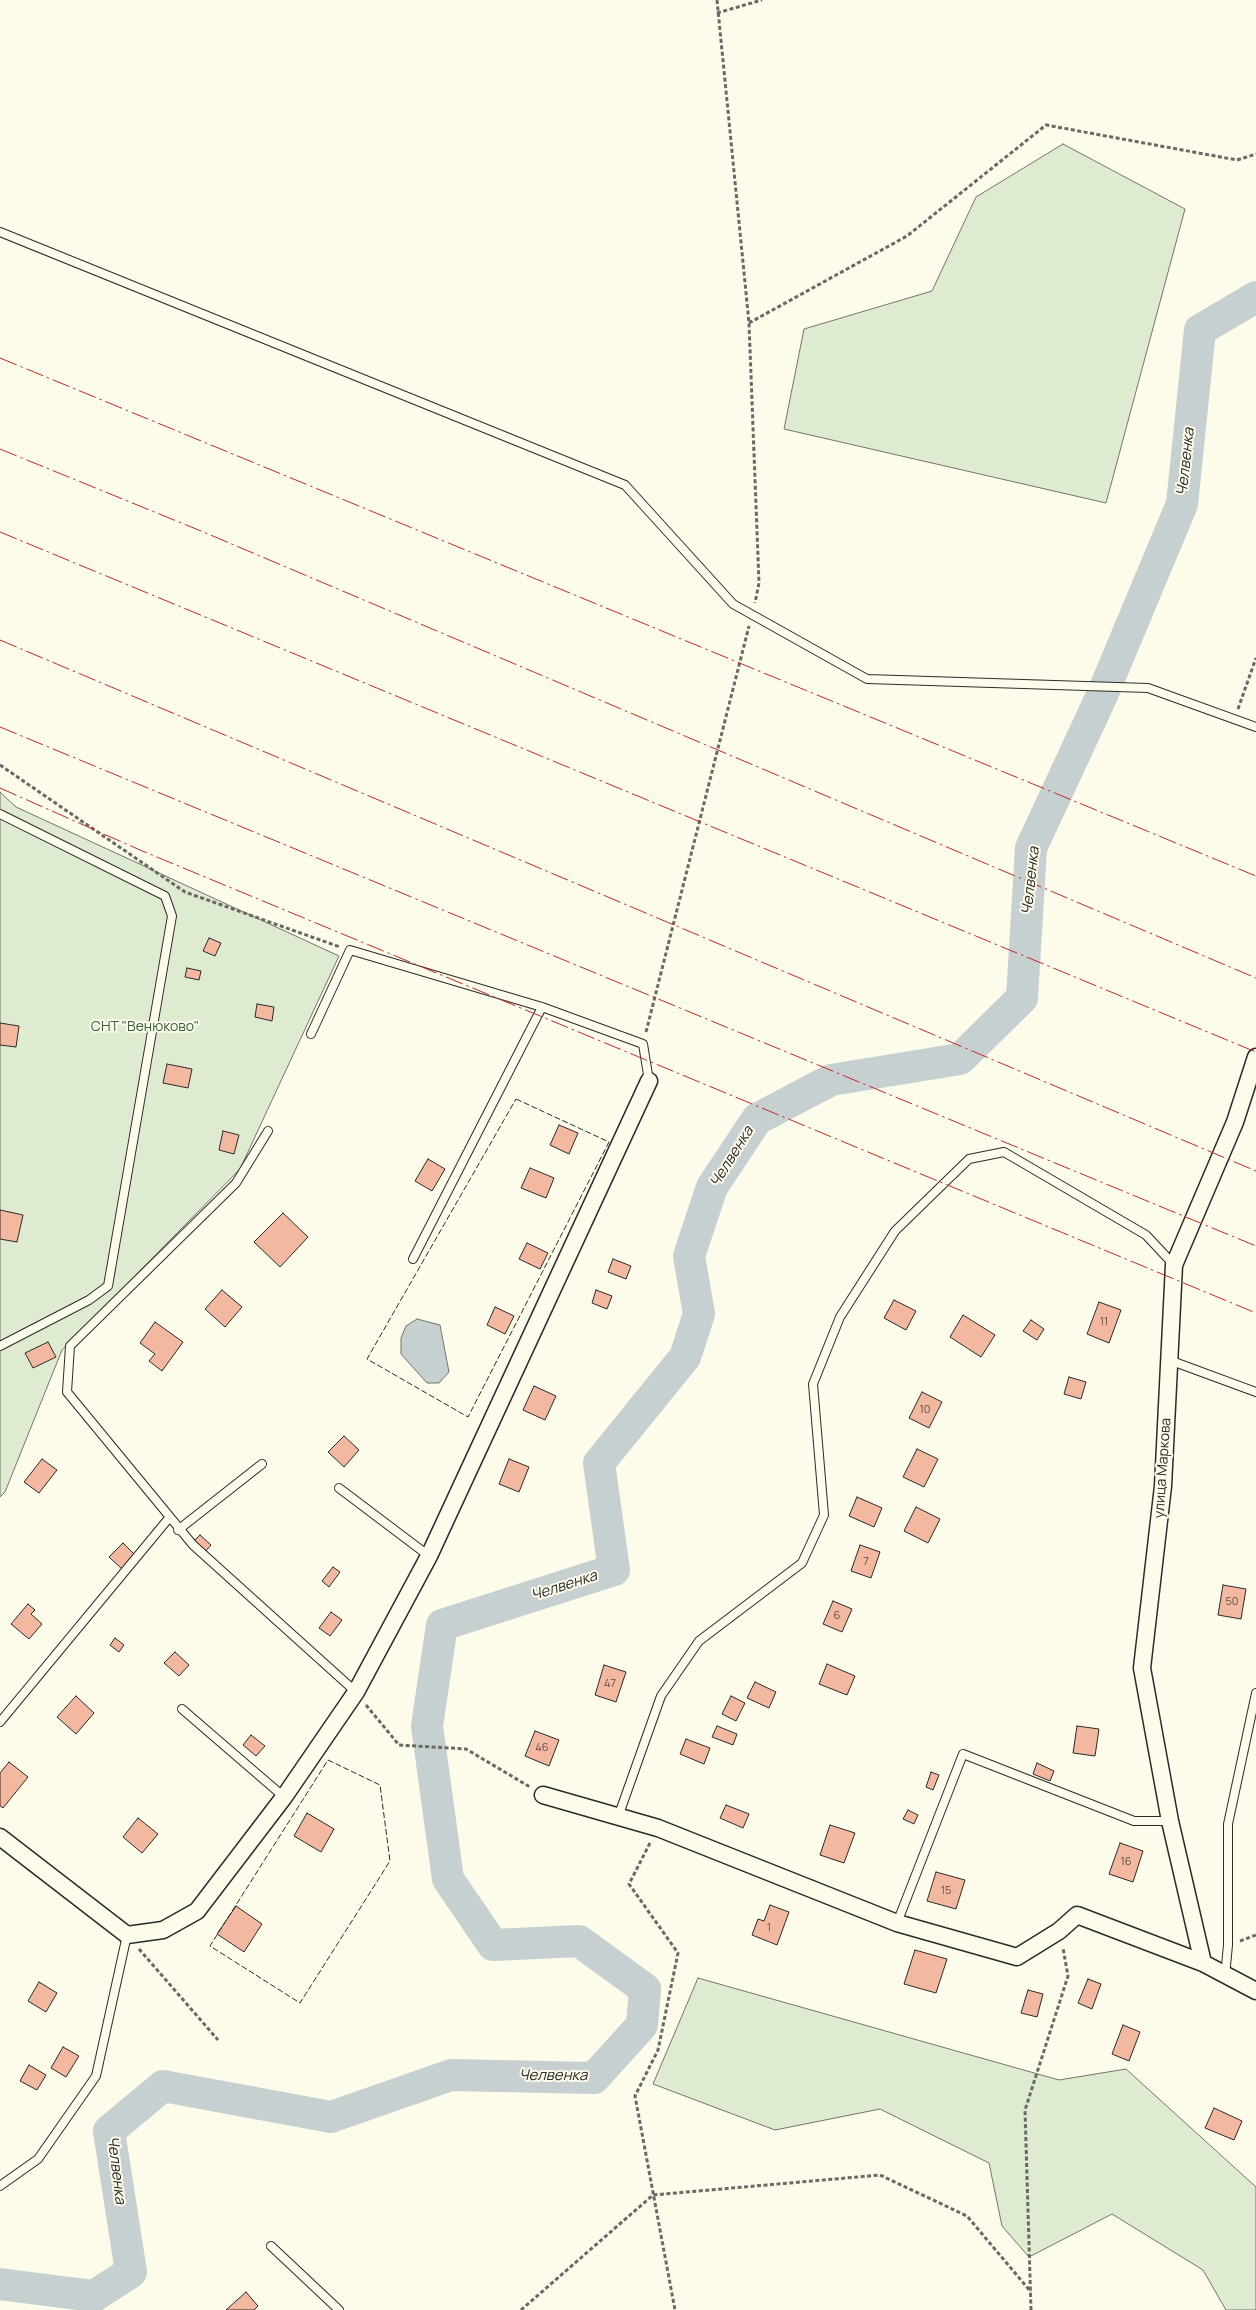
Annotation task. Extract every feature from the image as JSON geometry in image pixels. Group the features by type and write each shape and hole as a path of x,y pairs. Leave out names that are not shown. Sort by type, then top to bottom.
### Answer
{"street":[{"path":"1174,1265 1235,1122 1256,1057"},
{"path":"0,1837 126,1936 164,1930 197,1911 284,1797 356,1692 430,1556 649,1081"},
{"name":"улица Маркова","path":"1174,1265 1163,1486 1142,1668 1170,1821 1203,1963"},
{"path":"544,1795 658,1828 897,1923 1017,1957 1059,1931 1077,1916 1203,1963 1256,1991"}],"lane":[{"path":"0,232 625,485 732,604 866,678 1148,688 1256,727"},
{"path":"0,814 164,896 172,916 108,1286 89,1300 0,1346"},
{"path":"311,1034 350,950 542,1007 643,1044 649,1081"},
{"path":"413,1259 542,1007"},
{"path":"268,1131 236,1183 70,1346 67,1392 178,1530 356,1692"},
{"path":"618,1817 661,1696 699,1641 802,1563 824,1515 813,1384 840,1318 895,1231 969,1158 1004,1152 1146,1235 1174,1265"},
{"path":"1169,1360 1256,1392"},
{"path":"178,1530 262,1464"},
{"path":"339,1488 430,1556"},
{"path":"0,1722 169,1518"},
{"path":"1225,1976 1228,1945 1228,1824 1254,1717 1256,1694"},
{"path":"182,1709 284,1797"},
{"path":"897,1923 963,1754 1134,1821 1170,1821"},
{"path":"0,2186 38,2159 96,2076 126,1936"},
{"path":"271,2246 339,2310"}],"path":[{"path":"643,1044 759,583 749,323 717,0"},
{"path":"717,13 762,0"},
{"path":"749,323 907,236 1046,125 1237,160 1256,154"},
{"path":"1234,719 1256,658"},
{"path":"0,765 185,892 350,950"},
{"path":"356,1692 399,1745 466,1749 544,1795"},
{"path":"658,1828 629,1884 678,1953 658,2050 635,2096 675,2310"},
{"path":"1031,2310 1025,2110 1068,1976 1059,1931"},
{"path":"126,1936 218,2040"},
{"path":"522,2310 653,2195 880,2175 966,2216 1031,2292"}],"green space":[{"path":"1063,144 1185,209 1106,503 784,429 804,329 932,291 976,197"},
{"name":"СНТ \"Венюково\"","path":"0,792 16,807 339,956 240,1169 62,1350 5,1492 0,1497"},
{"path":"698,1978 1059,2080 1126,2069 1256,2187 1256,2310 1226,2310 1203,2270 1112,2214 1029,2257 1002,2226 989,2163 880,2109 775,2130 653,2084"}],"shaded area":[{"path":"417,1319 440,1325 449,1372 439,1383 427,1383 401,1354 401,1338 406,1326"}],"building":[{"path":"209,938 221,943 215,956 203,951"},
{"path":"187,968 201,971 199,980 185,977"},
{"path":"257,1004 274,1007 272,1021 255,1017"},
{"path":"0,1023 19,1026 16,1047 0,1045"},
{"path":"167,1064 192,1069 188,1088 163,1083"},
{"path":"559,1125 578,1133 569,1154 550,1145"},
{"path":"223,1131 239,1135 234,1154 219,1150"},
{"path":"428,1159 445,1169 432,1191 415,1181"},
{"path":"530,1168 554,1178 546,1198 521,1188"},
{"path":"0,1210 23,1215 17,1242 0,1239"},
{"path":"283,1213 308,1237 280,1267 254,1242"},
{"path":"527,1243 548,1253 540,1269 519,1259"},
{"path":"613,1259 631,1266 626,1279 608,1272"},
{"path":"222,1290 242,1307 225,1327 205,1309"},
{"path":"596,1290 612,1296 607,1309 592,1303"},
{"path":"894,1300 916,1311 906,1330 884,1318"},
{"path":"1099,1302 1121,1310 1109,1343 1087,1334"},
{"path":"495,1307 514,1316 505,1334 487,1325"},
{"path":"963,1315 995,1335 981,1357 950,1337"},
{"path":"1031,1320 1044,1329 1037,1340 1023,1331"},
{"path":"155,1322 183,1342 162,1371 149,1361 155,1354 140,1343"},
{"path":"48,1342 56,1357 33,1368 25,1353"},
{"path":"1069,1377 1086,1382 1081,1399 1064,1394"},
{"path":"534,1386 556,1396 545,1420 523,1410"},
{"path":"922,1392 942,1402 929,1428 909,1418"},
{"path":"344,1436 359,1450 344,1467 328,1452"},
{"path":"917,1449 938,1459 924,1487 903,1477"},
{"path":"42,1459 57,1470 39,1493 24,1482"},
{"path":"509,1459 529,1467 519,1492 499,1484"},
{"path":"857,1497 882,1508 874,1527 849,1516"},
{"path":"916,1507 940,1519 928,1543 904,1531"},
{"path":"200,1535 211,1545 204,1553 193,1542"},
{"path":"123,1543 135,1555 122,1569 109,1557"},
{"path":"860,1545 880,1552 871,1578 851,1571"},
{"path":"333,1567 340,1572 329,1587 322,1581"},
{"path":"1223,1585 1246,1589 1241,1619 1218,1615"},
{"path":"833,1601 852,1609 842,1632 823,1624"},
{"path":"28,1604 35,1610 31,1614 42,1624 29,1639 11,1624"},
{"path":"331,1612 342,1620 330,1636 319,1628"},
{"path":"115,1638 124,1645 119,1652 110,1645"},
{"path":"175,1652 189,1665 179,1676 164,1663"},
{"path":"827,1664 855,1676 847,1695 819,1684"},
{"path":"604,1665 626,1672 616,1702 595,1695"},
{"path":"755,1682 776,1692 769,1708 747,1698"},
{"path":"76,1696 94,1713 76,1734 57,1717"},
{"path":"731,1696 745,1703 736,1721 722,1714"},
{"path":"717,1726 737,1734 733,1745 712,1737"},
{"path":"1077,1726 1099,1729 1095,1756 1073,1753"},
{"path":"535,1731 559,1740 549,1766 525,1756"},
{"path":"251,1735 265,1746 256,1756 243,1745"},
{"path":"686,1739 710,1748 704,1764 680,1754"},
{"path":"9,1762 28,1777 3,1808 0,1806 0,1773"},
{"path":"1037,1763 1054,1771 1050,1781 1033,1774"},
{"path":"931,1772 939,1775 933,1790 926,1787"},
{"path":"726,1805 749,1814 743,1828 720,1818"},
{"path":"908,1810 918,1815 914,1824 903,1819"},
{"path":"307,1813 334,1829 321,1852 294,1836"},
{"path":"138,1818 158,1834 142,1853 123,1837"},
{"path":"830,1825 855,1833 844,1863 820,1855"},
{"path":"1120,1843 1143,1851 1133,1882 1109,1874"},
{"path":"936,1872 965,1880 956,1909 927,1901"},
{"path":"770,1905 789,1912 777,1945 752,1935 758,1919 764,1921"},
{"path":"236,1906 262,1924 244,1952 217,1934"},
{"path":"915,1950 947,1959 936,1993 904,1984"},
{"path":"1088,1979 1101,1984 1092,2009 1078,2003"},
{"path":"39,1982 57,1993 46,2012 28,2001"},
{"path":"1028,1990 1043,1994 1037,2017 1021,2013"},
{"path":"1123,2025 1140,2032 1129,2061 1112,2054"},
{"path":"63,2047 79,2056 66,2077 51,2068"},
{"path":"29,2065 46,2075 37,2090 20,2081"},
{"path":"1214,2108 1242,2121 1234,2140 1205,2128"},
{"path":"246,2292 258,2306 254,2310 226,2310"}],"waterway":[{"name":"Челвенка","path":"0,2284 94,2296 131,2272 109,2131 163,2086 331,2117 451,2075 594,2078 642,2025 645,1989 579,1941 493,1945 448,1879 427,1726 442,1625 614,1570 599,1463 685,1357 699,1314 689,1256 712,1187 757,1119 831,1080 960,1059 1022,998 1031,848 1103,693 1182,504 1200,330 1256,297"}],"fence":[{"path":"516,1099 609,1142 468,1417 367,1359 516,1099"},
{"path":"328,1760 380,1785 390,1861 300,2003 210,1946 328,1760"}],"power":[{"path":"0,358 1256,876"},
{"path":"0,449 201,531 1256,978"},
{"path":"0,532 1256,1052"},
{"path":"0,640 1256,1171"},
{"path":"0,727 1256,1246"},
{"path":"0,788 140,850 1256,1313"}]}
